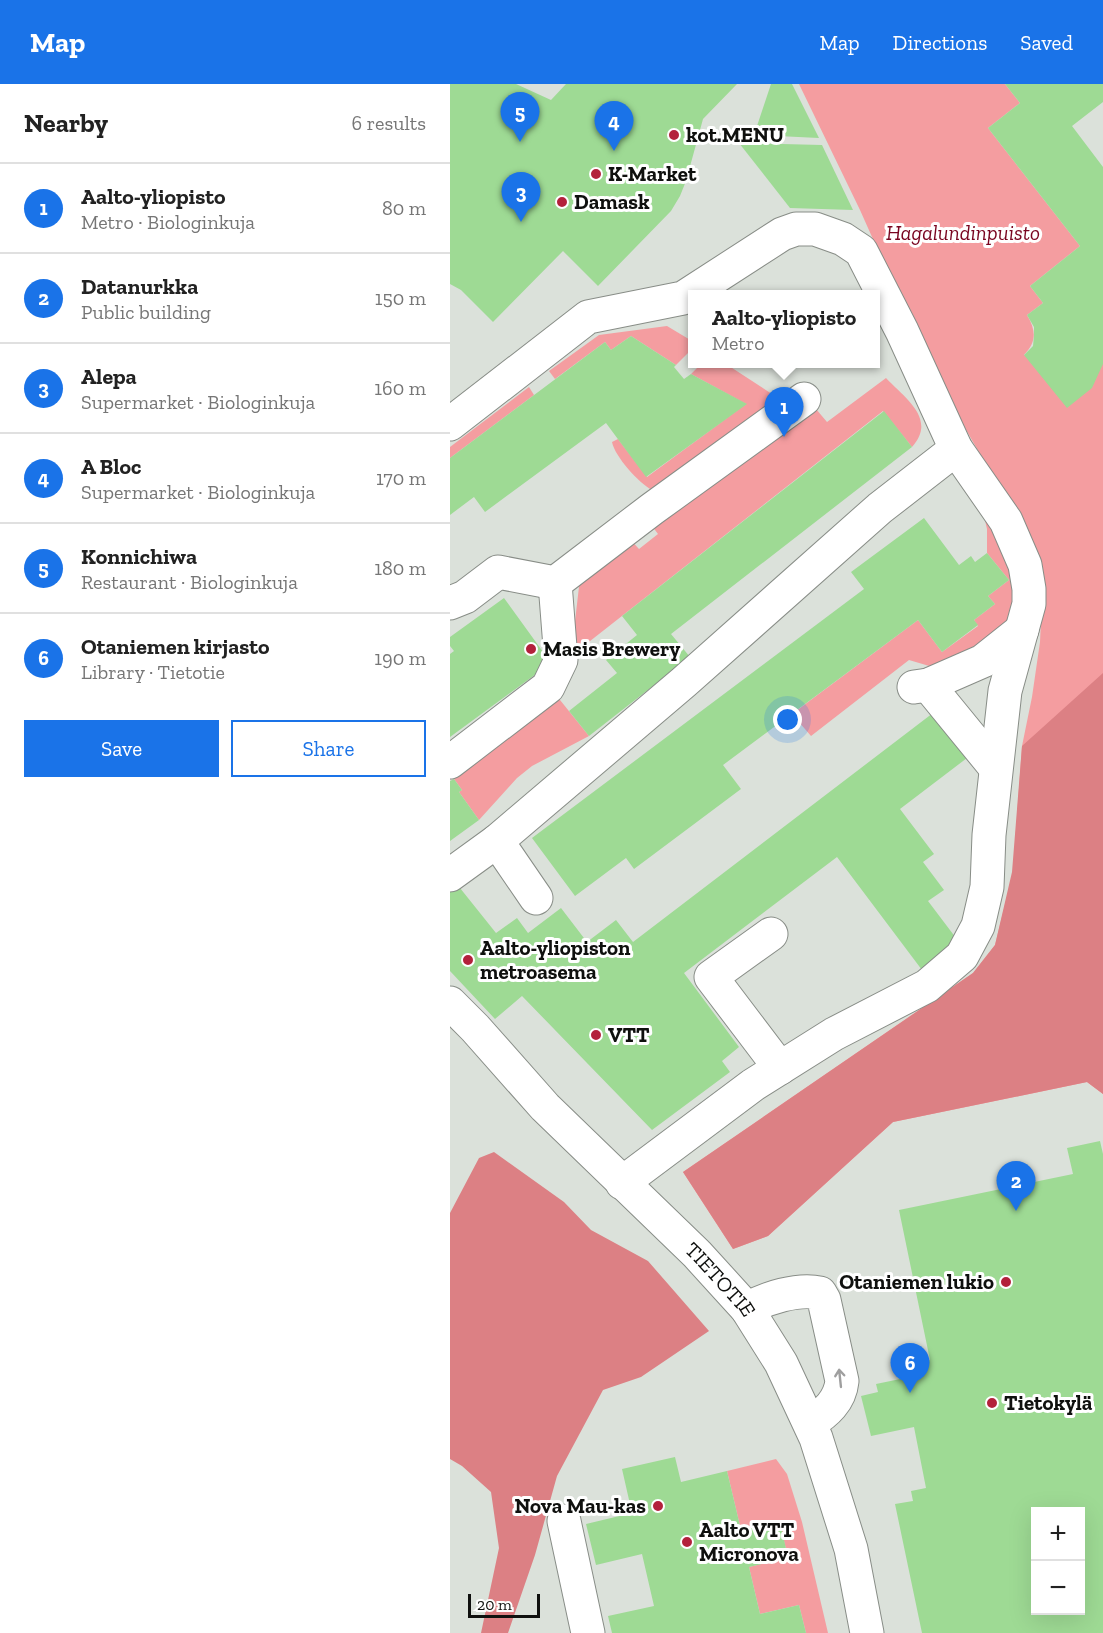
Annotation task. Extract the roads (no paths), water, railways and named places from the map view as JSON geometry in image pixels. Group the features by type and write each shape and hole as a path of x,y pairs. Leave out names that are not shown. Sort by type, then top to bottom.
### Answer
{"street":[{"path":"622,1183 753,1085 834,1034 927,986 962,956 978,926 987,887 995,767 1005,691 1029,603 1025,565 1006,521 956,449 902,332 861,251 843,239 815,229 796,229 782,234 694,290"},
{"path":"450,424 588,316 682,298 688,294"},
{"path":"450,603 465,597 498,572 555,583 652,509 804,399"},
{"path":"450,875 497,841 684,682 880,508 956,449"},
{"path":"450,762 548,687 561,660 555,583"},
{"path":"995,767 921,686 983,660 1022,630"},
{"path":"497,841 536,898"},
{"path":"771,934 711,976 780,1068"},
{"name":"TIETOTIE","path":"450,1003 545,1107 697,1254 747,1309 781,1363 810,1423 823,1458 851,1549 867,1633"},
{"path":"747,1309 769,1298 811,1291 820,1293 824,1300 842,1381 841,1390 825,1414 810,1423"},
{"path":"564,1521 588,1633"}],"place":[{"name":"kot.MENU","path":"674,135"},
{"name":"Konnichiwa","path":"520,142"},
{"name":"A Bloc","path":"614,151"},
{"name":"K-Market","path":"596,174"},
{"name":"Damask","path":"562,202"},
{"name":"Alepa","path":"521,222"},
{"name":"Aalto-yliopisto","path":"784,437"},
{"name":"Masis Brewery","path":"531,649"},
{"name":"Aalto-yliopiston metroasema","path":"468,960"},
{"name":"VTT","path":"596,1035"},
{"name":"Datanurkka","path":"1016,1211"},
{"name":"Otaniemen lukio","path":"1006,1282"},
{"name":"Otaniemen kirjasto","path":"910,1393"},
{"name":"Tietokylä","path":"992,1403"},
{"name":"Nova Mau-kas","path":"658,1506"},
{"name":"Aalto VTT Micronova","path":"687,1542"}],"park label":[{"name":"Hagalundinpuisto","path":"963,233"}]}
